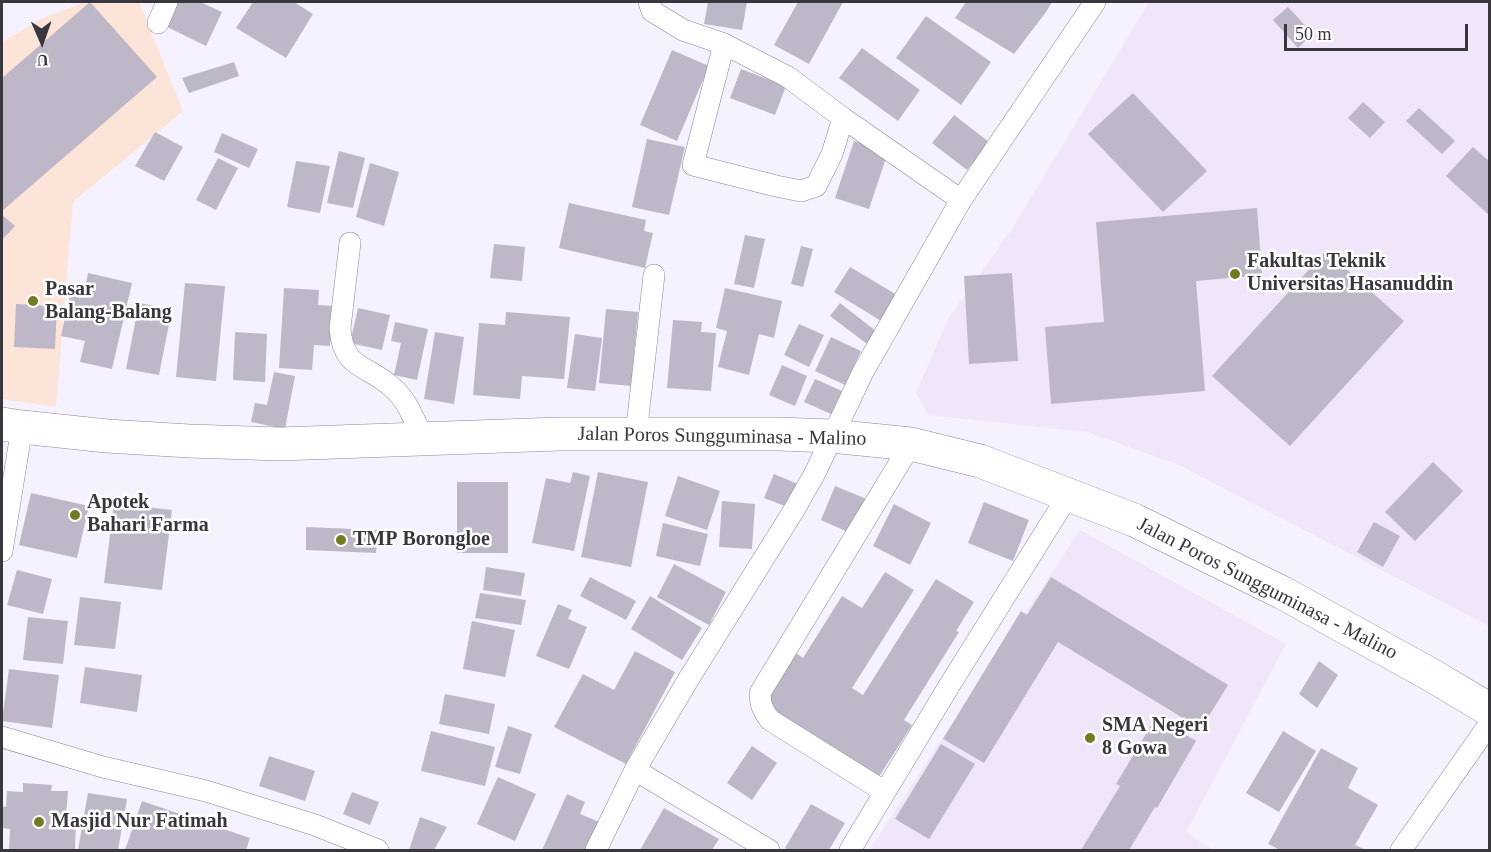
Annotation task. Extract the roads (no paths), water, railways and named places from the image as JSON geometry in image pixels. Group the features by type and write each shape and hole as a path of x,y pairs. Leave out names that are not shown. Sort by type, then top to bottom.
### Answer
{"main road":[{"name":"Jalan Poros Sungguminasa - Malino","path":"12,426 107,436 280,444 559,434 779,434 831,436 911,444 980,461 1134,520 1283,593 1490,710"}],"street":[{"path":"159,23 167,2"},
{"path":"649,2 652,11 683,30 724,44 788,77 961,200"},
{"path":"596,850 635,770 794,510 863,372 961,200 1095,2"},
{"path":"724,44 693,165 776,186 801,190 816,186 832,154 843,118"},
{"path":"350,243 340,328 345,354 392,387 405,401 423,440"},
{"path":"636,435 654,275"},
{"path":"2,550 12,426"},
{"path":"885,792 770,720 760,703 760,693 911,444"},
{"path":"850,850 1069,494"},
{"path":"1401,850 1490,723"},
{"path":"2,737 103,767 217,794 315,825 378,850"},
{"path":"635,770 769,850"}],"place":[{"name":"Fakultas Teknik Universitas Hasanuddin","path":"1235,274"},
{"name":"Pasar Balang-Balang","path":"33,301"},
{"name":"Apotek Bahari Farma","path":"75,515"},
{"name":"TMP Borongloe","path":"341,540"},
{"name":"SMA Negeri 8 Gowa","path":"1090,738"},
{"name":"Masjid Nur Fatimah","path":"39,822"}]}
